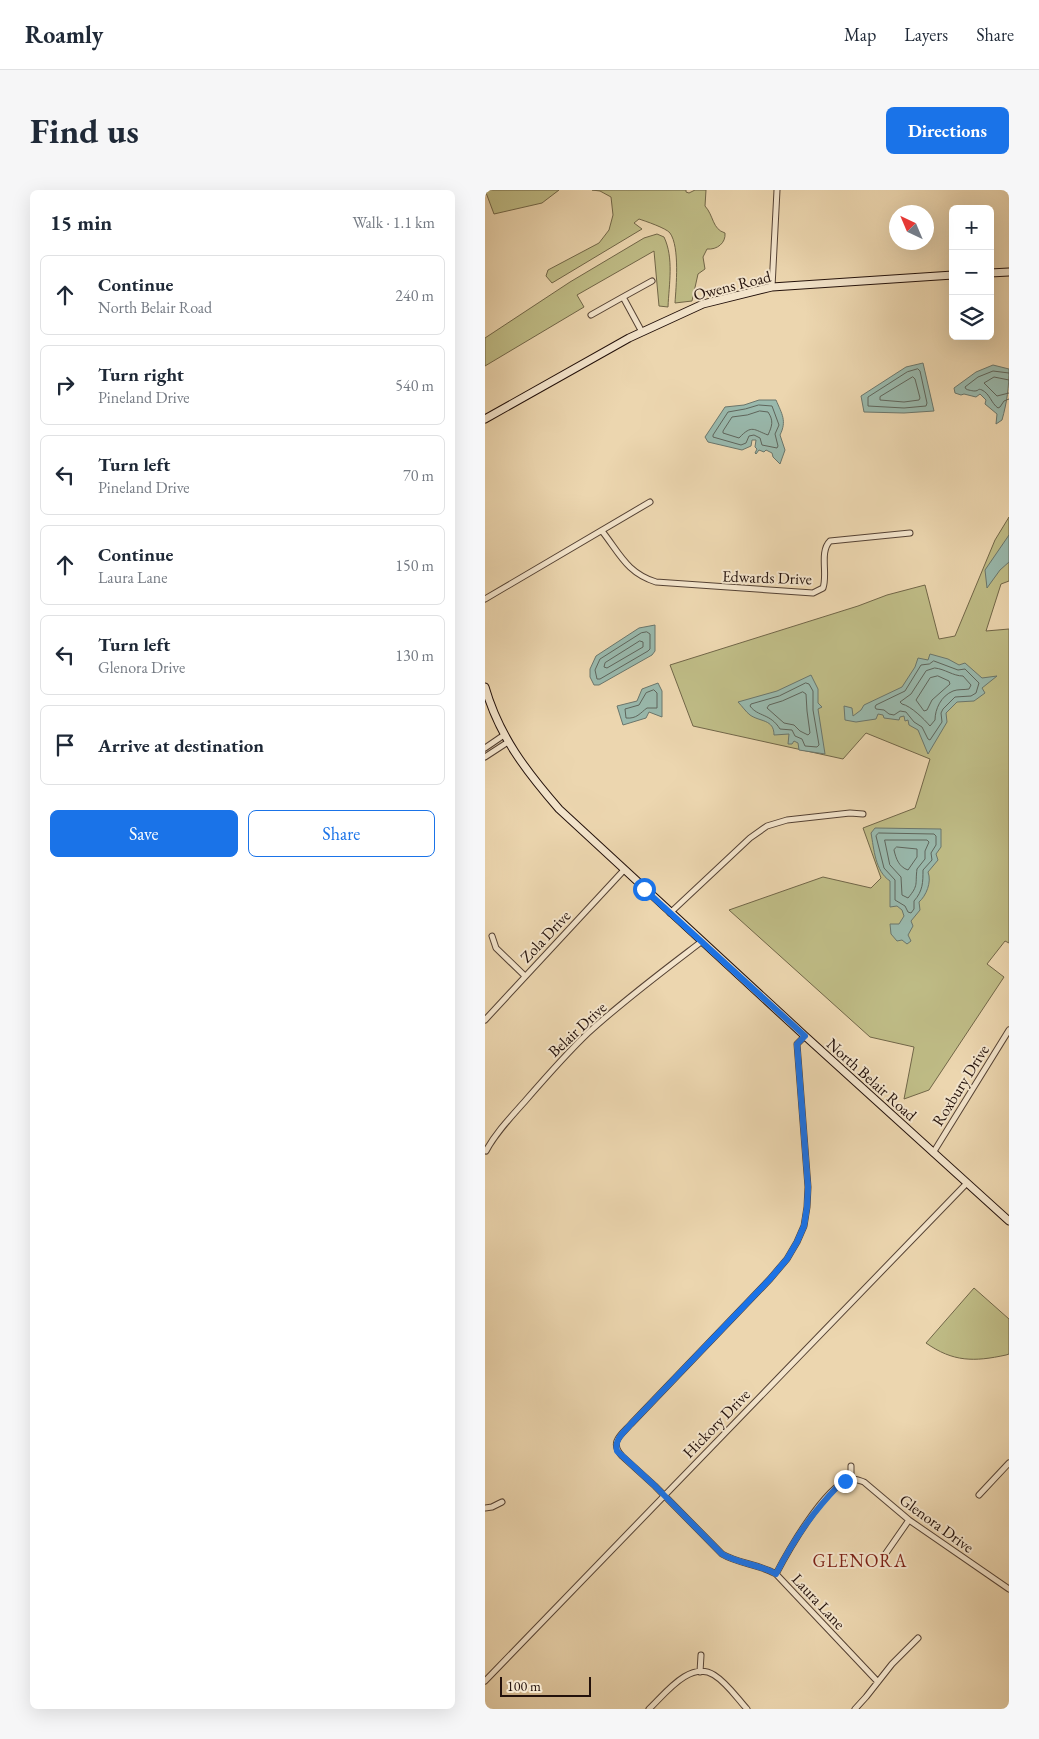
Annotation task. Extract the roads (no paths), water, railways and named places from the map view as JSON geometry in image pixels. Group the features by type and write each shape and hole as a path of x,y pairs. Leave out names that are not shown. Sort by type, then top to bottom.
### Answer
{"main road":[{"path":"994,273 1009,272"},
{"name":"Owens Road","path":"485,419 642,332 703,304 772,287 949,275"},
{"name":"North Belair Road","path":"485,687 494,715 506,739 531,777 559,809 701,942 1009,1221"}],"street":[{"path":"772,287 777,190"},
{"path":"591,315 652,281"},
{"path":"623,297 642,332"},
{"path":"485,599 516,579 650,502"},
{"name":"Edwards Drive","path":"602,531 635,573 656,582 813,593 819,592 825,583 825,550 826,545 830,541 910,533"},
{"path":"485,748 506,739"},
{"path":"485,757 506,739"},
{"path":"670,913 750,838 767,826 787,820 850,813 863,814"},
{"name":"Zola Drive","path":"485,1020 624,870"},
{"path":"492,936 496,948 525,976"},
{"name":"Belair Drive","path":"486,1151 493,1138 563,1058 621,1005 701,942"},
{"name":"Roxbury Drive","path":"933,1153 1009,1030"},
{"name":"Laura Lane","path":"805,1036 797,1044 808,1187 804,1226 797,1242 787,1259 770,1279 617,1439 616,1446 617,1451 664,1495 722,1554 730,1559 770,1570 776,1574 878,1682"},
{"name":"Hickory Drive","path":"485,1682 967,1183"},
{"path":"979,1495 1009,1464"},
{"path":"776,1574 808,1519 839,1485 851,1479 851,1466"},
{"name":"Glenora Drive","path":"851,1479 863,1482 909,1520 1009,1588"},
{"path":"485,1508 502,1502"},
{"path":"884,1556 909,1520"},
{"path":"855,1709 891,1664 918,1638"},
{"path":"701,1655 701,1672"},
{"path":"649,1709 679,1681 689,1674 701,1672 714,1675 747,1709"}],"water":[{"path":"923,363 934,411 904,413 864,412 861,396 906,367"},
{"path":"993,365 1009,369 1004,413 1002,420 996,424 997,414 985,404 986,400 980,394 976,397 961,395 955,393 954,388 976,372"},
{"path":"759,400 776,400 782,414 783,426 780,435 785,450 780,464 773,457 772,453 766,450 764,452 759,450 755,453 757,449 755,447 756,440 752,440 751,446 742,450 708,442 705,437 725,407 744,405"},
{"path":"1009,535 1009,562 1000,570 987,588 985,570"},
{"path":"655,625 655,651 652,655 599,685 594,685 590,677 590,669 596,656 639,628"},
{"path":"930,654 948,659 959,665 965,663 982,678 997,676 982,688 985,693 974,701 957,702 946,713 947,722 928,754 918,730 909,725 908,720 905,721 904,716 900,717 899,720 884,718 883,715 878,714 876,719 856,722 845,720 844,706 852,708 853,716 864,705 902,687 915,667 918,658 928,660"},
{"path":"811,675 818,689 818,703 822,707 818,709 825,754 799,750 798,743 794,741 792,744 788,744 789,734 774,735 772,726 769,723 750,715 738,702 777,691"},
{"path":"658,683 662,691 662,717 649,712 646,718 623,725 617,706 637,701 642,689"},
{"path":"875,828 941,829 941,847 936,854 938,860 928,872 928,889 919,902 920,910 911,921 913,926 908,935 911,941 907,944 902,940 897,941 891,934 890,924 899,924 904,916 902,910 897,906 890,907 890,881 881,872 874,853 871,833"}],"district":[{"name":"GLENORA","path":"860,1561"}]}
